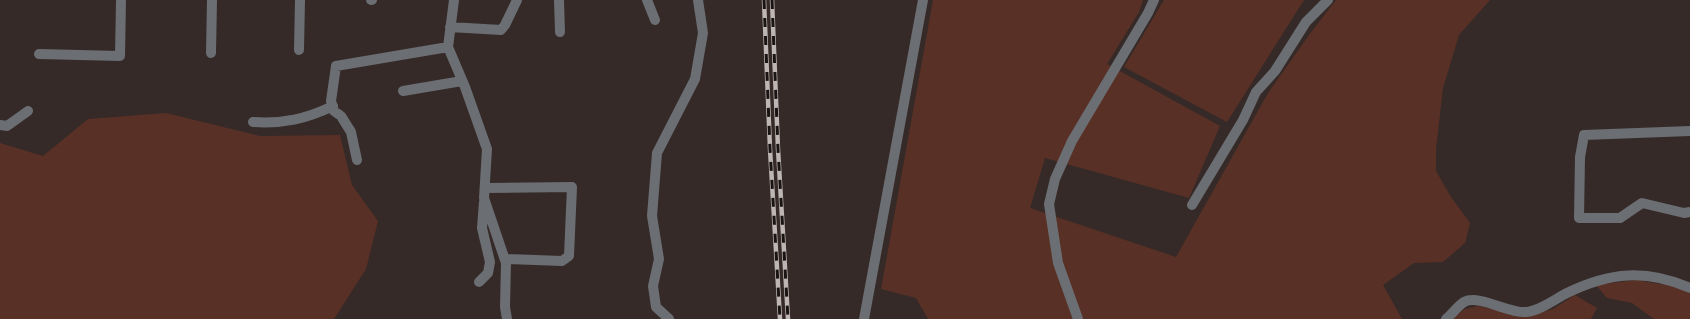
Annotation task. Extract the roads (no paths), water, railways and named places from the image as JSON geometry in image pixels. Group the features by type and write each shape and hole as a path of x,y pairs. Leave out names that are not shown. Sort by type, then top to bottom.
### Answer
{"street":[{"path":"39,54 120,56 121,0"},
{"path":"211,53 212,0"},
{"path":"299,50 300,0"},
{"path":"454,0 448,47 487,150 482,228 490,262 488,273 479,282"},
{"path":"450,27 501,30 516,0"},
{"path":"558,0 560,32"},
{"path":"647,0 655,20"},
{"path":"670,319 656,306 653,286 659,259 652,216 657,153 695,79 703,33 698,0"},
{"path":"864,319 923,0"},
{"path":"1078,319 1058,263 1049,204 1055,179 1072,141 1148,13 1154,0"},
{"path":"1192,205 1243,120 1256,92 1275,71 1306,22 1328,0"},
{"path":"357,160 351,132 341,116 334,111 332,101 336,66 448,47"},
{"path":"403,91 462,81"},
{"path":"253,122 274,123 312,116 333,106"},
{"path":"0,125 7,126 28,111"},
{"path":"1690,131 1584,135 1580,157 1579,218 1620,218 1642,203 1684,213 1690,212"},
{"path":"484,193 572,187 569,256 562,261 505,259"},
{"path":"484,193 505,259 505,307 507,319"},
{"path":"1446,319 1464,302 1477,301 1525,312 1536,309 1569,292 1604,278 1641,275 1672,280 1690,288"}],"railway":[{"path":"764,0 770,149 780,319"},
{"path":"772,0 778,149 788,319"}]}
